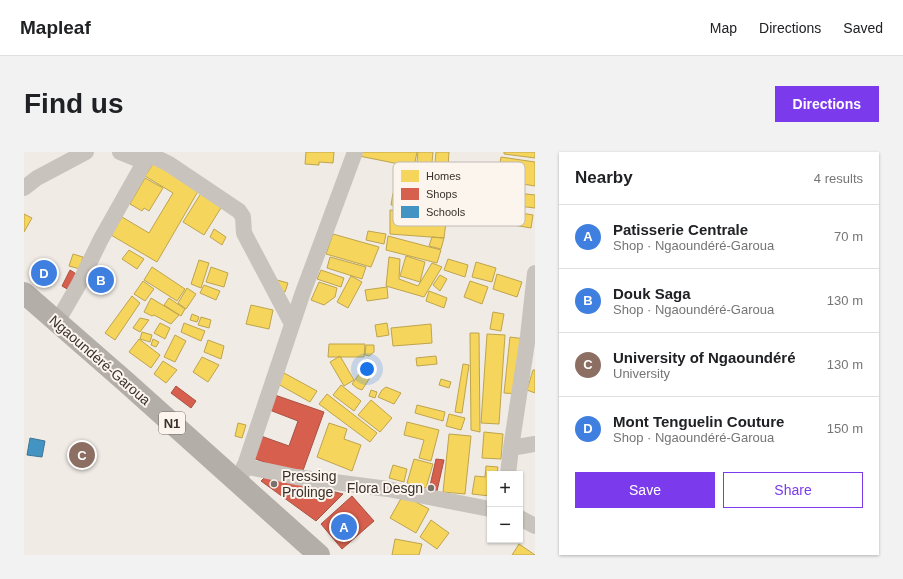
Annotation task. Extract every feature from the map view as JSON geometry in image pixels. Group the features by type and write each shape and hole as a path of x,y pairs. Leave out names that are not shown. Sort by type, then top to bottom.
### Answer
{"highway":[{"name":"Ngaoundéré-Garoua","path":"24,293 242,475 319,555"}],"street":[{"path":"24,188 37,178 86,152"},
{"path":"120,152 148,155 169,164 239,211 243,217 244,233 292,324"},
{"path":"355,152 302,295 242,475 296,478 388,489 487,508"},
{"path":"57,322 148,155"},
{"path":"508,471 535,278"},
{"path":"511,448 535,444"},
{"path":"523,520 535,526"}],"building: Homes":[{"path":"306,152 334,152 333,163 319,162 319,165 305,164"},
{"path":"361,152 417,152 415,162 393,163 359,156"},
{"path":"418,152 433,152 432,162 417,162"},
{"path":"436,152 449,152 448,162 435,162"},
{"path":"504,152 535,152 535,158 504,154"},
{"path":"501,157 535,162 535,186 525,184 525,162 500,162"},
{"path":"155,161 200,188 157,262 111,235 122,217 149,233 173,193 145,176"},
{"path":"145,178 163,188 149,211 144,208 142,211 130,204"},
{"path":"203,190 224,203 204,235 183,222"},
{"path":"393,193 393,205 391,205"},
{"path":"525,194 535,195 535,208 525,207"},
{"path":"390,210 393,210 393,226 446,226 444,238 390,234"},
{"path":"24,214 32,218 24,232"},
{"path":"525,214 533,215 531,228 519,226 525,226"},
{"path":"214,229 226,237 222,245 210,237"},
{"path":"368,231 386,234 384,244 366,240"},
{"path":"333,234 379,247 371,267 326,254"},
{"path":"388,236 441,250 437,263 386,250"},
{"path":"432,237 444,238 441,249 429,246"},
{"path":"129,250 144,259 137,269 122,259"},
{"path":"73,254 83,257 80,269 69,266"},
{"path":"406,256 425,262 420,282 400,276"},
{"path":"330,257 366,267 362,279 327,268"},
{"path":"389,257 400,259 399,279 418,286 432,263 442,267 424,297 386,286"},
{"path":"448,259 468,265 465,277 444,270"},
{"path":"41,260 48,264 42,274 35,269"},
{"path":"199,260 209,263 201,288 191,284"},
{"path":"476,262 496,268 492,282 472,277"},
{"path":"51,263 57,266 52,275 46,272"},
{"path":"152,267 185,289 177,301 144,280"},
{"path":"211,267 228,273 224,287 206,282"},
{"path":"321,270 344,278 341,287 317,279"},
{"path":"497,274 522,282 517,297 493,289"},
{"path":"440,275 447,279 440,291 433,285"},
{"path":"351,276 362,282 348,308 337,302"},
{"path":"277,280 288,283 285,292 275,288"},
{"path":"143,281 154,289 145,301 134,294"},
{"path":"470,281 488,287 482,304 464,297"},
{"path":"319,282 337,288 335,297 324,305 311,300"},
{"path":"204,285 220,291 216,300 200,293"},
{"path":"387,287 388,298 367,301 365,290"},
{"path":"187,288 196,294 186,309 178,303"},
{"path":"429,291 447,298 444,308 426,301"},
{"path":"132,296 140,303 115,340 105,333"},
{"path":"151,298 179,315 171,324 154,315 152,316 144,312"},
{"path":"169,298 185,309 181,316 164,305"},
{"path":"251,305 273,310 269,329 246,324"},
{"path":"493,312 504,314 501,331 490,329"},
{"path":"192,314 199,317 197,322 190,320"},
{"path":"201,317 211,320 209,328 198,325"},
{"path":"140,318 149,320 140,332 133,328"},
{"path":"160,323 170,328 165,339 154,333"},
{"path":"184,323 205,331 201,341 181,332"},
{"path":"387,323 389,335 377,337 375,325"},
{"path":"431,324 432,343 393,346 391,328"},
{"path":"142,332 152,335 150,342 140,339"},
{"path":"470,333 479,333 480,432 471,430"},
{"path":"487,334 505,335 499,424 481,423"},
{"path":"175,335 186,341 175,362 164,357"},
{"path":"510,337 525,339 518,394 504,393"},
{"path":"139,339 160,355 151,368 129,352"},
{"path":"153,339 159,342 156,347 151,345"},
{"path":"208,340 224,346 221,359 204,352"},
{"path":"329,344 365,344 364,357 328,357"},
{"path":"366,345 374,345 374,352 369,356 365,355"},
{"path":"340,356 354,380 344,386 330,362"},
{"path":"436,356 437,364 417,366 416,358"},
{"path":"202,357 219,365 208,382 193,372"},
{"path":"163,361 177,370 166,383 154,374"},
{"path":"367,363 375,370 362,390 352,384"},
{"path":"463,364 469,365 462,413 455,412"},
{"path":"533,370 535,370 535,393 527,390"},
{"path":"284,373 317,391 310,402 278,384"},
{"path":"441,379 451,382 449,388 439,385"},
{"path":"341,385 361,401 354,411 333,395"},
{"path":"386,387 401,393 394,404 378,397 382,390"},
{"path":"371,390 377,392 375,398 369,396"},
{"path":"327,394 377,433 370,442 319,404"},
{"path":"371,400 392,418 380,432 358,415"},
{"path":"417,405 445,412 443,421 415,413"},
{"path":"449,414 465,418 461,430 446,426"},
{"path":"407,422 439,430 431,461 419,458 424,440 404,435"},
{"path":"238,423 246,425 242,438 235,436"},
{"path":"329,423 347,429 344,439 361,445 352,471 317,457"},
{"path":"484,432 503,434 501,459 482,458"},
{"path":"449,434 471,436 465,494 443,492"},
{"path":"414,459 433,464 426,488 407,483"},
{"path":"393,465 407,469 404,482 389,478"},
{"path":"486,466 498,467 497,471 487,471 487,496 472,494 475,476 485,477"},
{"path":"403,495 429,509 416,533 390,518"},
{"path":"431,520 449,533 437,549 420,537"},
{"path":"395,539 422,544 419,555 392,555"},
{"path":"519,544 535,555 512,555"}],"building: Shops":[{"path":"70,270 78,275 69,290 62,286"},
{"path":"176,386 196,401 191,408 171,393"},
{"path":"272,394 324,412 301,476 253,458 261,436 289,446 298,421 267,409"},
{"path":"436,459 444,460 437,491 429,490"},
{"path":"267,475 343,494 316,521 261,481"},
{"path":"352,496 374,521 342,549 321,524"}],"building: Schools":[{"path":"30,438 45,441 42,457 27,455"}],"place":[{"name":"Mont Tenguelin Couture","path":"44,273"},
{"name":"Douk Saga","path":"101,280"},
{"name":"University of Ngaoundéré","path":"82,455"},
{"name":"Pressing Prolinge","path":"274,484"},
{"name":"Flora Desgn","path":"431,488"},
{"name":"Patisserie Centrale","path":"344,527"}]}
